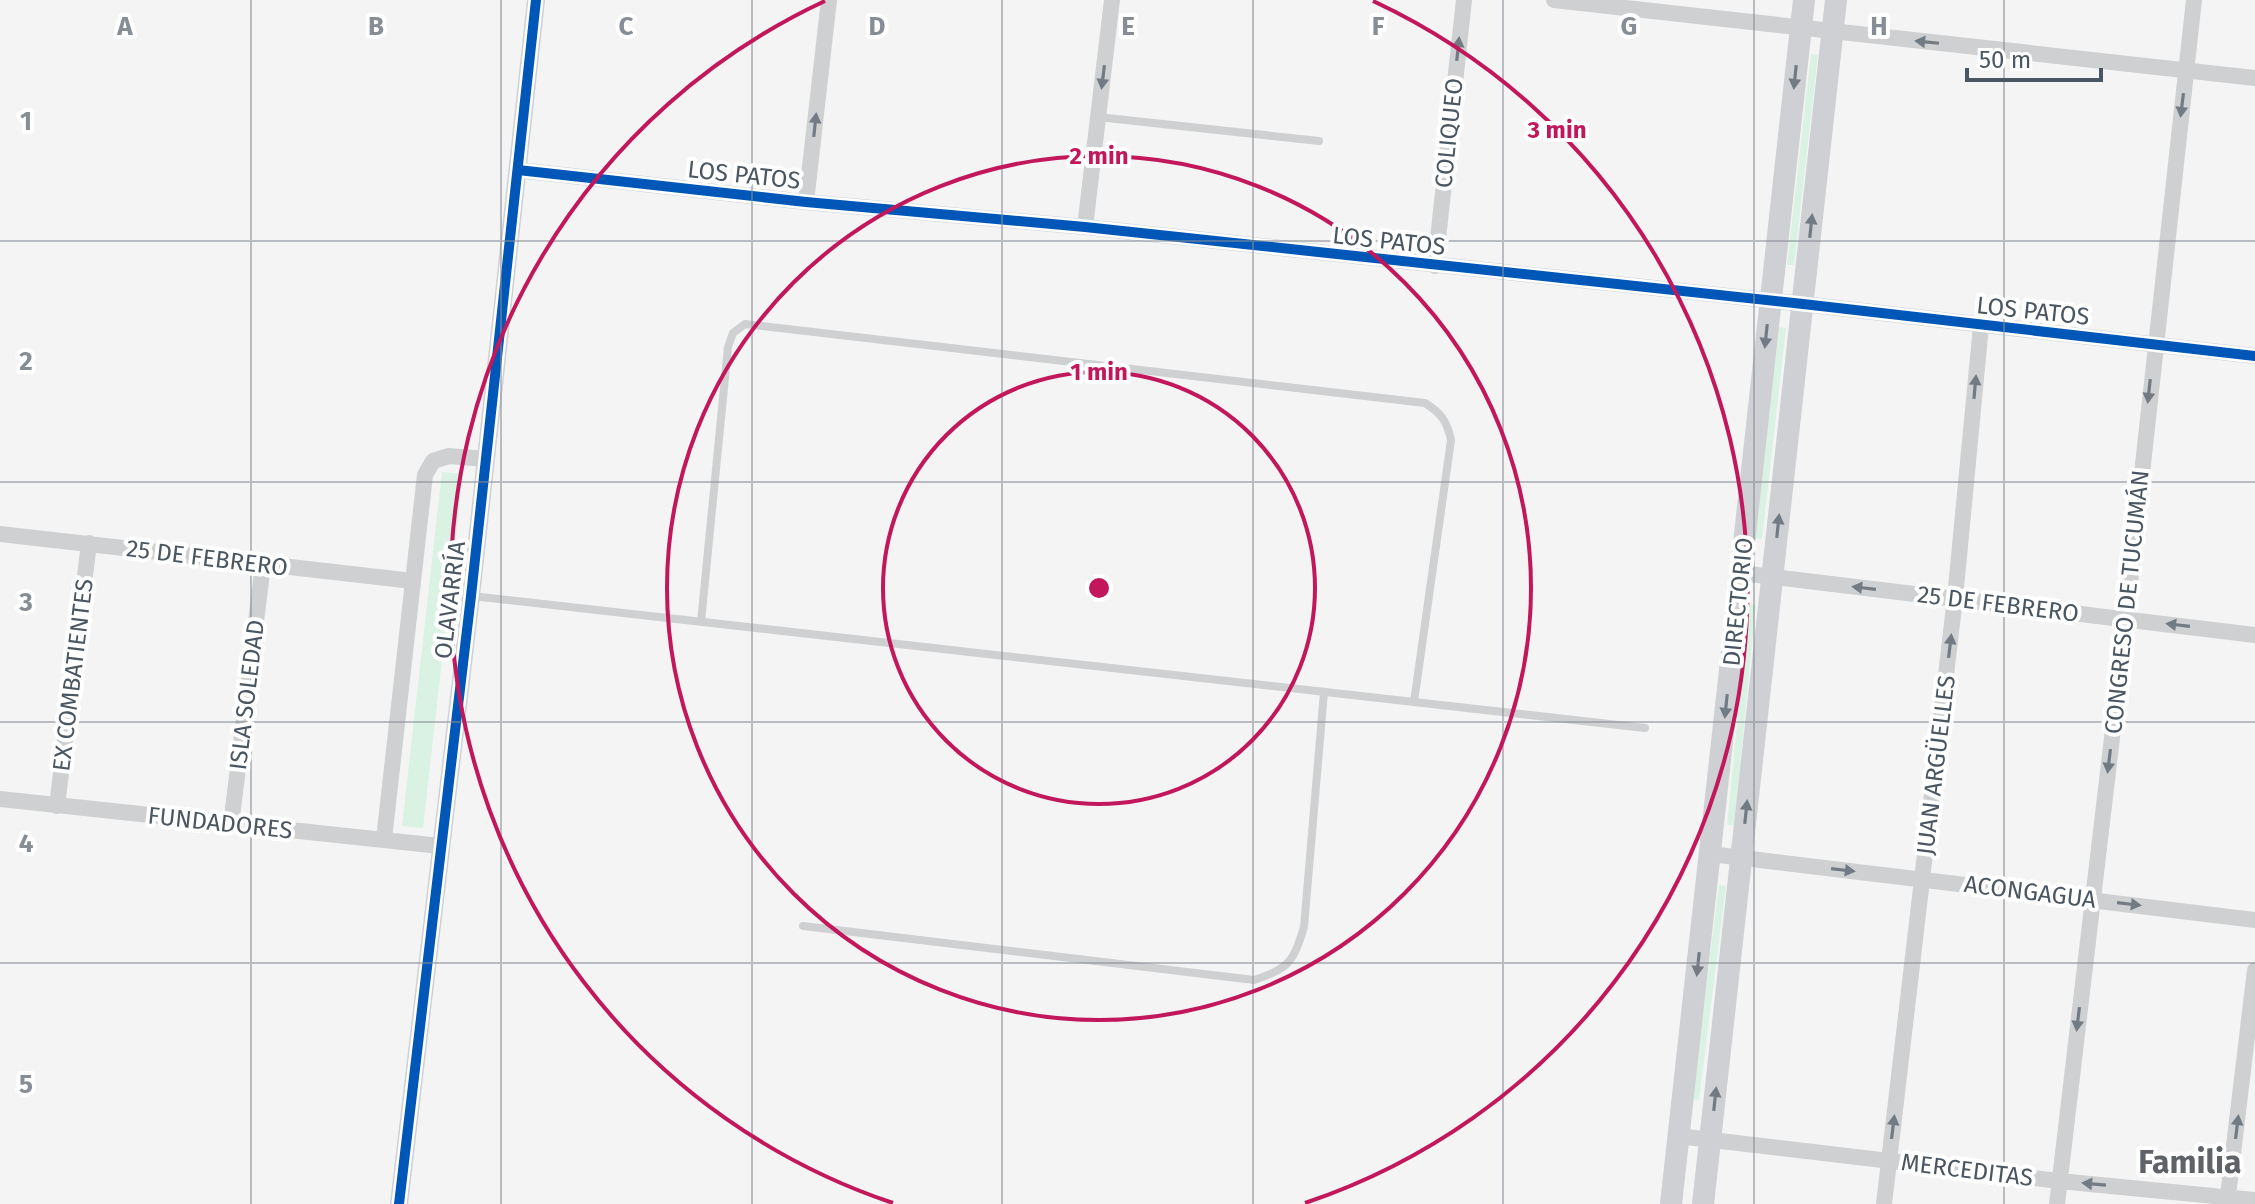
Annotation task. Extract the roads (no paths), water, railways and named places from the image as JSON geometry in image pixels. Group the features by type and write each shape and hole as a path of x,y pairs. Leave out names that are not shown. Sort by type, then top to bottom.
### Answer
{"main road":[{"name":"DIRECTORIO","path":"1671,1204 1804,0"},
{"name":"DIRECTORIO","path":"1703,1204 1836,0"}],"street":[{"name":"OLAVARRÍA","path":"399,1204 471,596 536,0"},
{"path":"806,202 829,0"},
{"path":"1085,227 1112,0"},
{"name":"COLIQUEO","path":"1435,266 1464,0"},
{"path":"1554,0 2255,78"},
{"name":"CONGRESO DE TUCUMÁN","path":"2057,1204 2126,619 2194,0"},
{"name":"LOS PATOS","path":"518,170 806,202 1085,227 2255,356"},
{"name":"JUAN ARGÜELLES","path":"1884,1204 1955,598 1981,326"},
{"name":"OLAVARRÍA","path":"384,839 425,475 433,461 449,456 486,459"},
{"name":"25 DE FEBRERO","path":"0,534 413,581"},
{"name":"EX COMBATIENTES","path":"57,806 89,543"},
{"name":"ISLA SOLEDAD","path":"231,825 263,565"},
{"name":"25 DE FEBRERO","path":"1741,573 2255,635"},
{"name":"FUNDADORES","path":"0,799 440,846"},
{"name":"ACONGAGUA","path":"1710,854 2255,920"},
{"path":"2228,1200 2255,970"},
{"name":"MERCEDITAS","path":"1678,1136 2228,1200 2255,1200"}],"lane":[{"path":"1098,117 1319,141"},
{"path":"701,622 728,347 733,333 745,324 1425,403 1441,413 1451,440 1414,702"},
{"path":"471,596 1645,728"},
{"path":"803,926 1254,980 1283,970 1296,951 1304,927 1324,692"}],"district":[{"name":"Familia","path":"2190,1162"}]}
